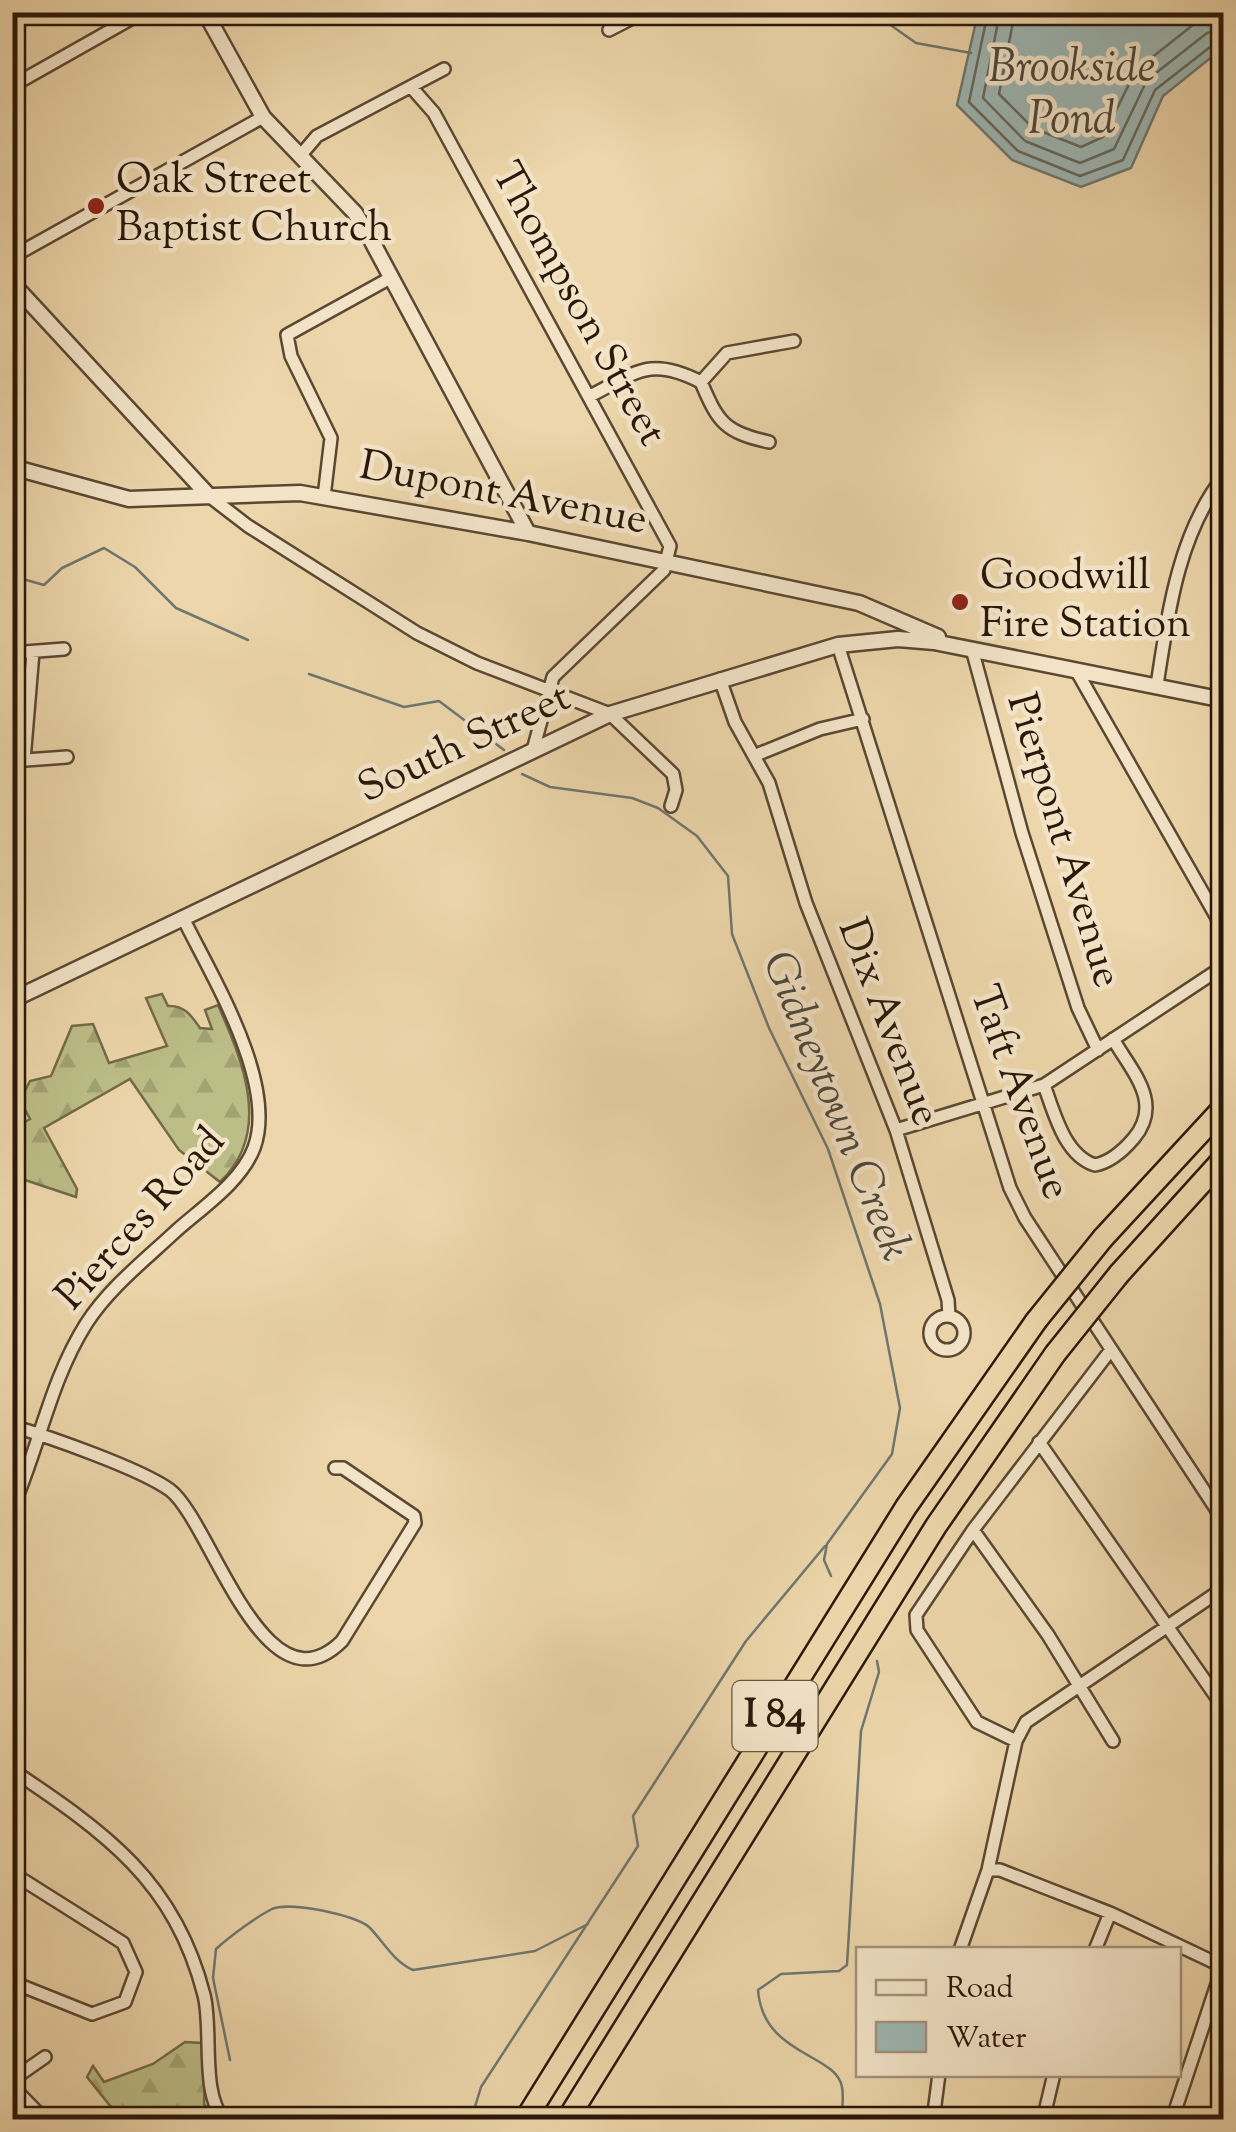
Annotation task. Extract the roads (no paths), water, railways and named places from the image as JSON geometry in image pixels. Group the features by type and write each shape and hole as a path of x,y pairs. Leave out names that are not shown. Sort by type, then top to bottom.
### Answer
{"highway":[{"name":"I 84","path":"525,2120 906,1507 1036,1320 1224,1105"},
{"name":"I 84","path":"567,2120 936,1526 1055,1354 1119,1274 1224,1158"}],"street":[{"path":"12,86 142,12"},
{"path":"205,12 263,117 355,213 528,533"},
{"path":"608,30 644,12"},
{"path":"300,156 317,136 444,69"},
{"name":"Thompson Street","path":"412,88 434,113 666,532 668,562"},
{"path":"12,257 263,117"},
{"path":"324,497 332,438 291,356 288,335 392,277"},
{"path":"12,282 210,496 248,526 416,632 546,691 610,714 673,774 676,790 671,806"},
{"path":"701,382 728,354 794,340"},
{"path":"590,396 654,366 675,368 701,382 717,419 740,436 769,442"},
{"name":"Dupont Avenue","path":"12,468 130,499 270,492 324,497 528,533 859,603 972,649"},
{"path":"1157,685 1185,549 1195,520 1224,476"},
{"path":"533,750 546,691 554,677 668,562"},
{"name":"South Street","path":"12,1000 610,714 838,645 898,639 972,649"},
{"name":"Taft Avenue","path":"838,645 996,1151 1025,1218 1224,1522"},
{"path":"972,649 1224,700"},
{"name":"Pierpont Avenue","path":"972,649 1034,868 1078,1008 1098,1050"},
{"path":"12,654 64,650"},
{"path":"33,652 18,760 68,758"},
{"path":"1076,670 1222,926"},
{"name":"Dix Avenue","path":"720,679 735,722 756,755 806,903 896,1130 948,1300 948,1316"},
{"path":"756,755 820,729 863,719"},
{"name":"Pierces Road","path":"12,1508 66,1363 108,1295 232,1180 254,1148 257,1112 249,1063 183,918"},
{"path":"896,1130 1044,1084 1224,966"},
{"path":"1044,1084 1061,1129 1078,1155 1095,1165 1112,1159 1143,1127 1149,1110 1145,1092 1114,1039"},
{"path":"1224,1208 1224,1228"},
{"path":"1016,1741 978,1722 915,1621 920,1606 973,1530 1110,1351"},
{"path":"12,1426 169,1489 251,1620 286,1652 306,1658 328,1652 342,1641 416,1522 414,1516 342,1468 334,1468"},
{"path":"1039,1442 1224,1708"},
{"path":"973,1530 1114,1740"},
{"path":"961,1947 988,1870 1016,1741 1030,1719 1224,1588"},
{"path":"12,1770 114,1842 148,1877 176,1920 204,1994 211,2098 225,2120"},
{"path":"988,1870 1000,1870 1110,1912 1223,1967 1172,2120"},
{"path":"12,1873 123,1943 136,1972 125,2002 92,2014 12,1982"},
{"path":"1096,1947 1110,1912"},
{"path":"45,2057 12,2083 45,2120"},
{"path":"932,2120 939,2077"},
{"path":"1043,2120 1053,2077"}],"water":[{"name":"Brookside Pond","path":"978,13 1223,13 1223,48 1163,96 1131,168 1081,187 1012,160 957,105"}],"waterway":[{"path":"872,12 916,43 971,53"},
{"name":"Gidneytown Creek","path":"12,576 44,585 62,568 104,548 135,567 176,608 248,640"},
{"name":"Gidneytown Creek","path":"309,674 404,707 439,701 504,750"},
{"name":"Gidneytown Creek","path":"522,774 550,787 632,798 658,808 697,836 728,876 732,934 769,1028 828,1149 880,1304 900,1408 892,1454 827,1544 824,1560 831,1576"},
{"path":"471,2120 481,2087 638,1846 633,1816 746,1641 825,1546"},
{"name":"Gidneytown Creek","path":"841,2120 843,2091 837,2076 772,2028 758,1990 781,1974 839,1971 847,1965 861,1731 879,1672 877,1661"},
{"path":"230,2060 213,1978 216,1949 272,1909 307,1908 362,1922 400,1962 413,1970 535,1951 588,1924"}],"place":[{"name":"Oak Street Baptist Church","path":"96,206"},
{"name":"Goodwill Fire Station","path":"960,602"}]}
